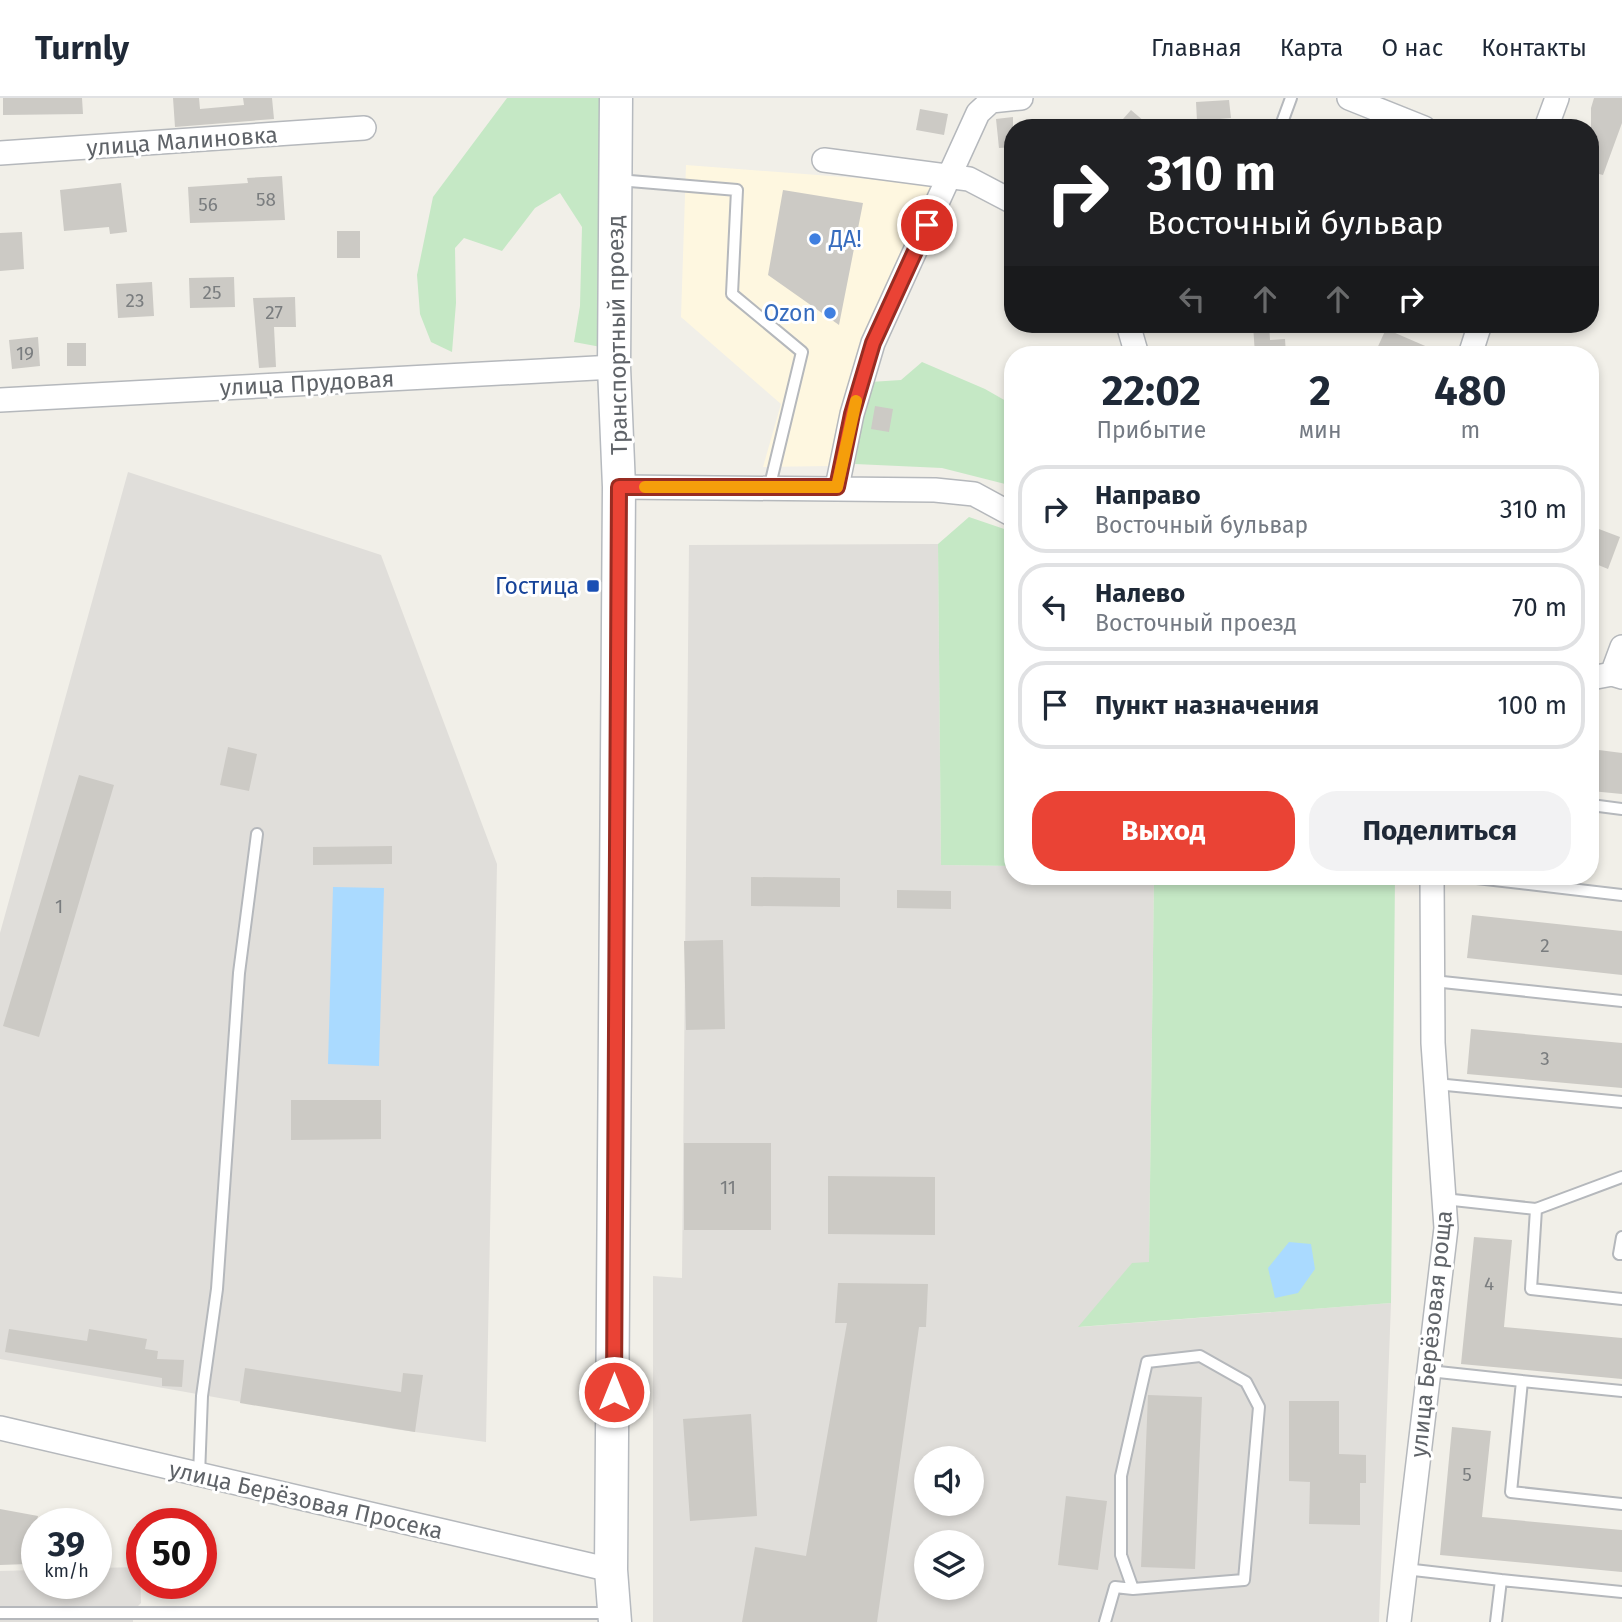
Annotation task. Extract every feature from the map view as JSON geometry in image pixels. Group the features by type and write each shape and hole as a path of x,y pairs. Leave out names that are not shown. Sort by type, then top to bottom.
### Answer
{"main road":[{"name":"Транспортный проезд","path":"614,1618 611,1570 619,487 614,367 616,98"}],"street":[{"path":"837,487 852,414 873,343 978,113 991,101 1021,98"},
{"path":"1349,98 1402,119"},
{"path":"1549,119 1557,98"},
{"name":"улица Малиновка","path":"0,153 364,128"},
{"path":"824,160 969,178 1004,197"},
{"name":"улица Прудовая","path":"0,400 614,367"},
{"path":"619,487 837,487 974,494 1004,509"},
{"path":"1608,676 1622,647"},
{"name":"улица Берёзовая роща","path":"1399,1622 1446,1228 1436,1084 1432,885"},
{"name":"улица Берёзовая Просека","path":"0,1428 611,1570"}],"lane":[{"path":"1283,119 1291,98"},
{"path":"616,180 737,190 732,294 802,352 769,489"},
{"path":"1599,807 1622,808"},
{"path":"199,1475 202,1396 216,1289 237,999 257,834"},
{"path":"1536,885 1622,895"},
{"path":"1433,981 1622,1001"},
{"path":"1436,1084 1622,1102"},
{"path":"1444,1199 1536,1209 1622,1177"},
{"path":"1536,1209 1531,1289 1622,1299"},
{"path":"1622,1237 1619,1254 1622,1254"},
{"path":"1105,1622 1115,1587 1133,1589 1244,1580 1259,1407 1246,1382 1200,1356 1147,1363 1121,1476 1121,1555 1133,1589"},
{"path":"1429,1371 1622,1391"},
{"path":"1522,1381 1511,1492 1622,1504"},
{"path":"1405,1569 1622,1592"},
{"path":"1496,1622 1501,1580"},
{"path":"0,1613 614,1618"}],"shaded area":[{"path":"686,165 935,184 867,331 829,466 763,467 781,404 681,317"},
{"path":"128,472 381,555 497,864 486,1442 394,1429 0,1359 0,933"},
{"path":"938,544 941,865 1004,866 1004,885 1154,885 1149,1263 1080,1327 1391,1303 1379,1622 653,1622 653,1276 682,1278 689,545"},
{"path":"126,1567 126,1599 141,1599 141,1603 133,1611 133,1622 0,1622 0,1571 21,1570 21,1599 112,1599 112,1568"}],"green space":[{"path":"507,98 606,98 601,347 574,342 580,306 582,227 560,193 535,208 502,251 464,238 455,248 456,303 452,352 431,342 420,314 417,275 433,197"},
{"path":"922,362 1004,400 1004,484 942,468 855,464 870,382 901,380"},
{"path":"969,517 1004,529 1004,866 941,865 938,544"},
{"path":"1154,885 1395,885 1391,1303 1078,1327 1132,1263 1149,1262"}],"water":[{"path":"333,887 384,888 379,1066 328,1064"},
{"path":"1289,1242 1311,1244 1315,1269 1298,1293 1275,1298 1268,1268"}],"building":[{"path":"3,98 82,98 83,114 3,115"},
{"path":"173,98 199,98 200,109 244,105 243,98 272,98 274,119 175,127"},
{"path":"1594,98 1622,98 1622,123 1603,175 1599,174 1599,119 1591,119"},
{"path":"1229,100 1231,118 1197,119 1196,102"},
{"path":"920,109 948,114 944,135 916,130"},
{"path":"1131,110 1142,119 1123,119"},
{"path":"1013,117 1004,119 1004,148 999,148 996,119"},
{"path":"282,176 285,220 190,223 188,187 248,183 247,178"},
{"path":"121,183 127,232 110,234 109,227 64,231 60,190"},
{"name":"ДА!","path":"783,190 863,203 839,325 768,275"},
{"path":"337,231 360,231 360,258 337,258"},
{"path":"22,232 24,269 0,271 0,233"},
{"path":"234,277 235,307 190,308 189,278"},
{"path":"152,282 154,316 118,318 116,284"},
{"path":"295,297 296,327 274,327 276,367 259,368 253,298"},
{"path":"1254,333 1270,333 1270,340 1285,339 1285,346 1254,346"},
{"path":"1384,333 1395,333 1425,346 1378,346"},
{"path":"38,337 40,366 12,369 9,340"},
{"path":"67,343 86,343 86,366 67,366"},
{"path":"875,406 893,409 889,432 871,429"},
{"path":"1599,529 1620,537 1608,569 1599,565"},
{"path":"228,747 257,754 249,791 220,785"},
{"path":"1599,750 1622,753 1622,794 1599,792"},
{"path":"79,775 114,785 39,1037 3,1026"},
{"path":"392,846 392,864 313,865 313,847"},
{"path":"751,877 840,878 840,907 751,906"},
{"path":"897,890 951,891 951,909 897,908"},
{"path":"1472,915 1622,931 1622,975 1467,958"},
{"path":"723,940 725,1029 686,1030 684,941"},
{"path":"1471,1029 1622,1043 1622,1088 1467,1074"},
{"path":"291,1100 381,1100 381,1139 291,1140"},
{"path":"684,1143 771,1143 771,1230 684,1230"},
{"path":"828,1176 935,1177 935,1235 828,1234"},
{"path":"1474,1237 1512,1240 1504,1327 1622,1338 1622,1379 1461,1364"},
{"path":"838,1283 928,1284 926,1327 919,1327 877,1622 742,1622 755,1547 806,1556 847,1323 835,1323"},
{"path":"9,1329 87,1341 89,1329 147,1339 145,1349 158,1351 157,1359 184,1360 182,1387 162,1386 162,1378 5,1352"},
{"path":"245,1368 401,1392 403,1373 423,1375 415,1432 240,1403"},
{"path":"1148,1395 1202,1397 1195,1569 1141,1567"},
{"path":"1289,1401 1339,1401 1339,1454 1366,1455 1366,1483 1360,1483 1360,1525 1309,1524 1310,1482 1289,1481"},
{"path":"751,1414 757,1516 690,1521 683,1419"},
{"path":"1452,1427 1491,1431 1482,1517 1622,1530 1622,1572 1440,1555"},
{"path":"1066,1496 1107,1501 1098,1570 1058,1565"},
{"path":"0,1509 21,1513 21,1564 0,1565"}],"slow traffic":[{"path":"645,487 837,487 856,401"}],"place":[{"name":"ДА!","path":"815,239"},
{"name":"Ozon","path":"830,313"},
{"name":"Гостица","path":"593,586"}],"route":[{"path":"614,1392 619,487 837,487 852,414 873,343 927,225"}]}
